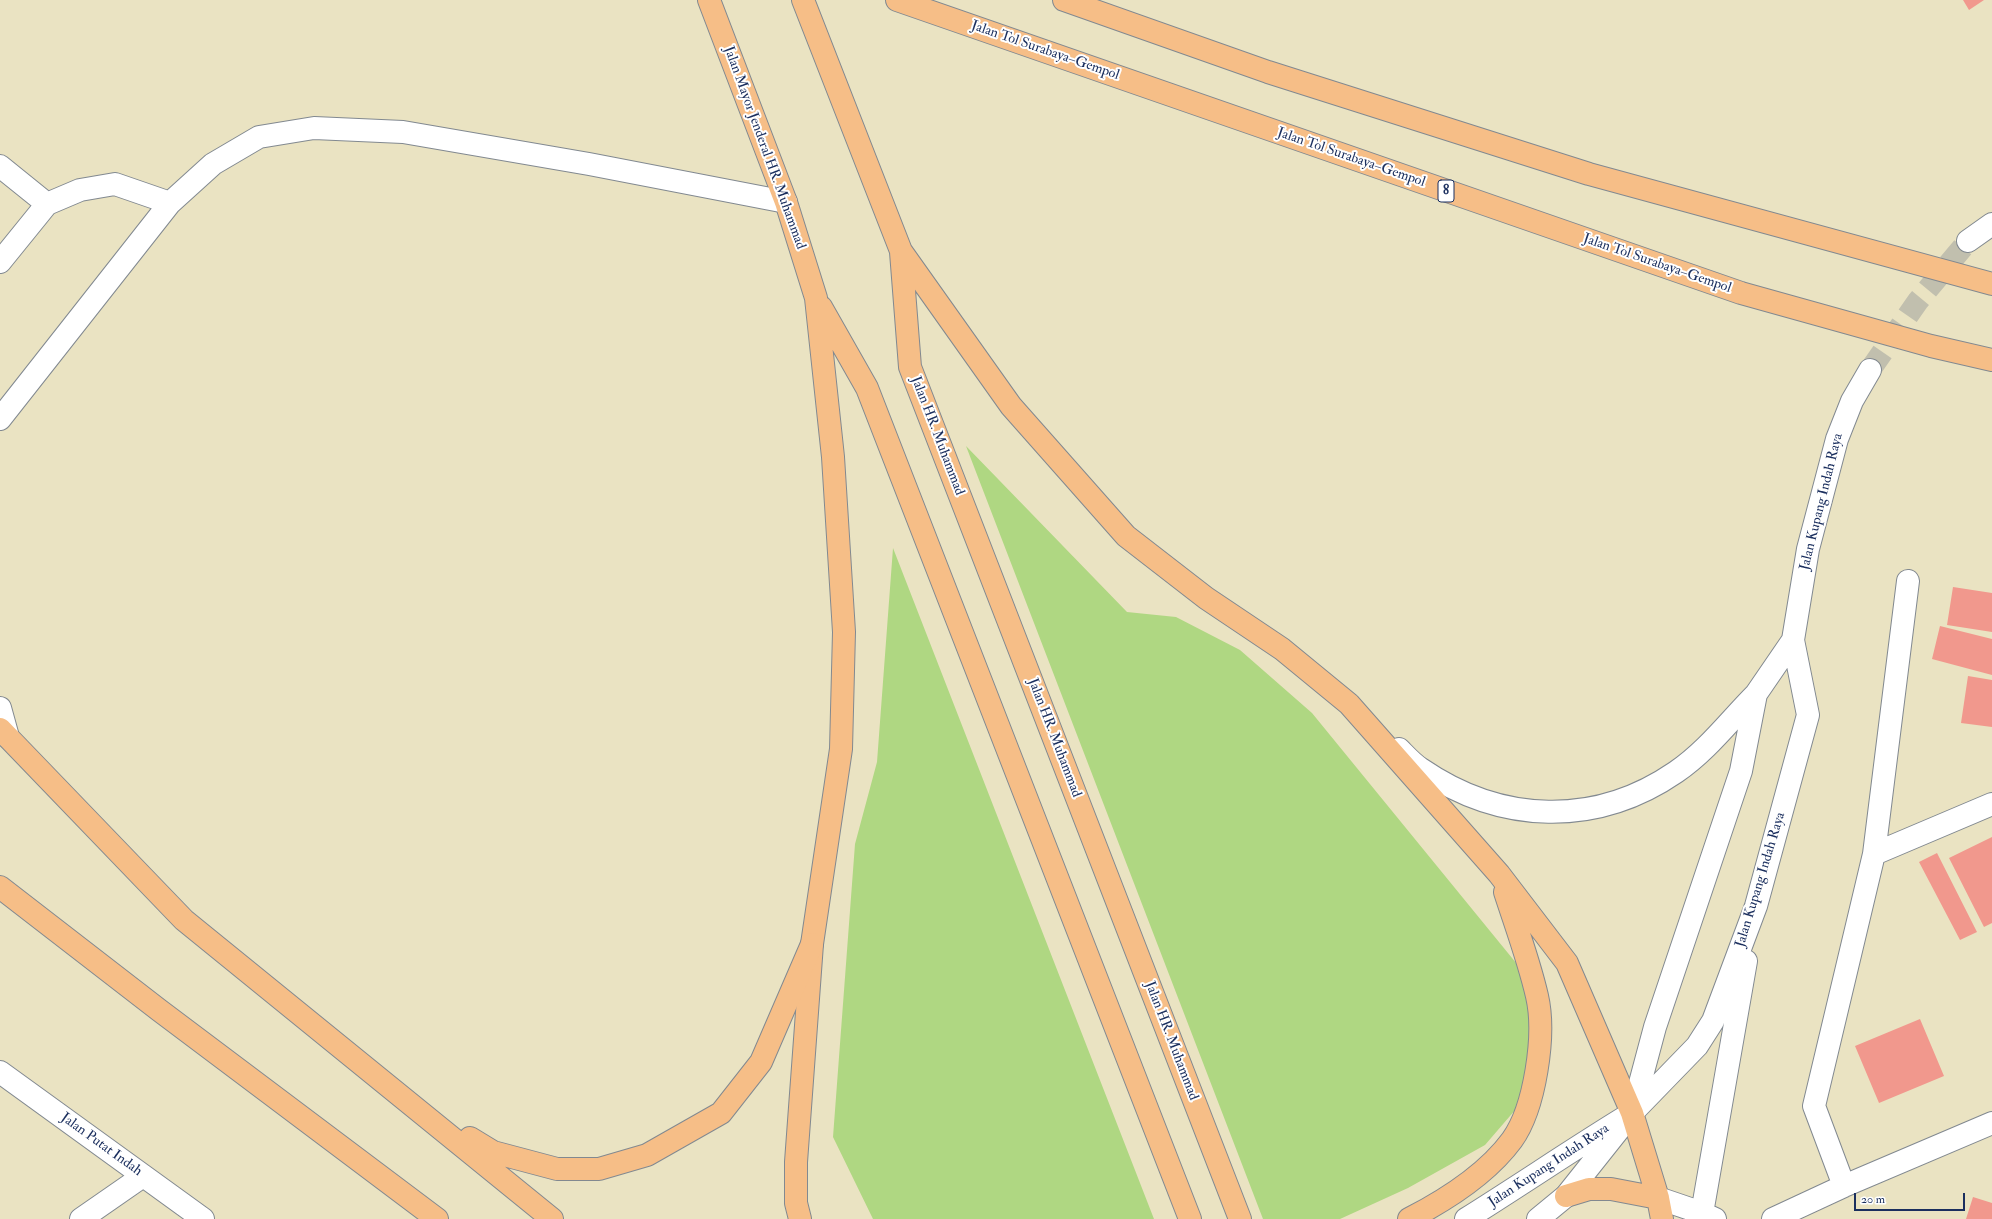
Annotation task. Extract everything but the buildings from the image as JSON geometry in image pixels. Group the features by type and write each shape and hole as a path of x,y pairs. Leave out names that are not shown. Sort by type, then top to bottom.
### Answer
{"main road":[{"name":"Jalan Mayor Jenderal HR. Muhammad","path":"709,0 786,202 816,298"},
{"path":"803,0 901,250 1011,406 1126,536 1206,598 1282,649 1349,704 1499,874 1567,963 1632,1113 1658,1198 1662,1219"},
{"path":"1064,0 1268,72 1590,174 1992,284"},
{"name":"Jalan Tol Surabaya–Gempol","path":"901,1 1741,294 1930,346 1992,360"},
{"name":"Jalan HR. Muhammad","path":"901,250 910,367 1240,1219"},
{"path":"800,1219 796,1204 796,1162 812,944 841,750 844,632 834,457 816,298"},
{"path":"816,298 867,388 1190,1219"},
{"path":"4,733 184,920 552,1219"},
{"path":"1409,1219 1427,1210 1469,1181 1494,1160 1512,1139 1524,1116 1536,1074 1540,1041 1538,998 1523,946 1499,874"},
{"path":"0,886 159,1010 437,1219"},
{"path":"395,1092 493,1152 557,1169 599,1169 647,1156 721,1113 761,1062 812,944"},
{"path":"796,1162 811,1219"},
{"path":"1566,1196 1589,1189 1611,1189 1658,1198"}],"street":[{"path":"0,419 170,203 213,164 259,137 314,128 403,132 588,164 786,202"},
{"path":"0,166 47,204"},
{"path":"0,262 47,204 80,190 115,184 170,203"},
{"path":"1968,241 1992,224"},
{"name":"Jalan Kupang Indah Raya","path":"1538,1219 1566,1196 1632,1113 1697,1046 1713,1021 1756,906 1808,715 1793,640 1808,549 1837,439 1852,401 1870,370"},
{"path":"1844,1186 1814,1106 1874,854 1908,581"},
{"name":"Jalan Kupang Indah Raya","path":"1466,1219 1527,1180 1551,1162 1632,1113 1654,1027 1741,771 1756,694 1793,640"},
{"path":"1349,704 1420,768 1452,788 1471,797 1506,806 1533,811 1564,812 1592,809 1629,798 1652,788 1678,772 1698,755 1756,694"},
{"path":"0,708 4,733"},
{"path":"1874,854 1992,804"},
{"path":"1658,1198 1706,1217 1756,906"},
{"name":"Jalan Putat Indah","path":"0,1072 203,1219"},
{"path":"1773,1219 1844,1186 1992,1123"},
{"path":"82,1219 143,1176"}],"green space":[{"path":"966,446 1127,612 1176,617 1240,650 1312,713 1521,969 1532,1013 1530,1062 1516,1109 1485,1145 1408,1188 1340,1219 1263,1219"},
{"path":"893,548 1154,1219 873,1219 833,1137 855,844 877,762"}],"tunnel":[{"path":"1870,370 1918,301 1968,241"}]}
